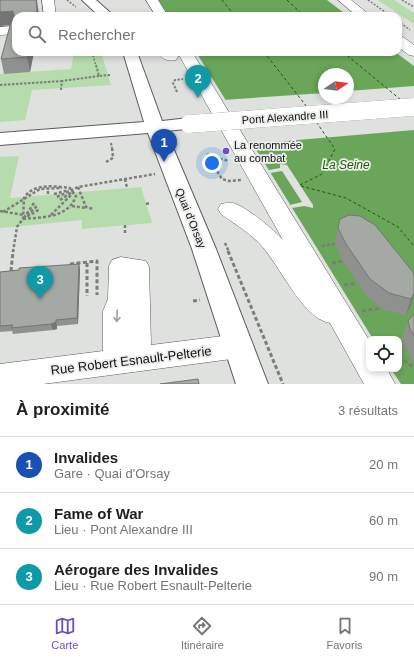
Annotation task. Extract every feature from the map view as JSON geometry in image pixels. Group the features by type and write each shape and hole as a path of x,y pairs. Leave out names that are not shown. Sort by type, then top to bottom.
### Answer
{"main road":[{"path":"88,0 102,12"},
{"name":"Quai d'Orsay","path":"131,56 155,127 204,249 252,384"},
{"name":"Pont Alexandre III","path":"0,139 414,107"}],"street":[{"path":"152,0 160,12"},
{"path":"46,1 49,12"},
{"path":"351,2 362,12"},
{"path":"0,31 12,30"},
{"path":"402,43 414,52"},
{"path":"171,57 261,184 354,324 366,358"},
{"path":"229,209 266,236 285,258 301,285 354,324"},
{"name":"Rue Robert Esnault-Pelterie","path":"0,377 239,346"},
{"path":"373,372 380,384"}],"path":[{"path":"368,0 384,12"},
{"path":"402,0 414,7"},
{"path":"402,24 414,32"},
{"path":"93,56 99,76"},
{"path":"0,85 62,81 110,75"},
{"path":"175,80 173,83 177,92"},
{"path":"61,90 62,81"},
{"path":"106,162 113,158 110,144"},
{"path":"208,159 206,155 211,154 213,157 220,159"},
{"path":"212,163 219,179 227,182"},
{"path":"54,194 78,187 161,173"},
{"path":"125,179 127,188"},
{"path":"48,186 70,188 76,196 66,212 52,216 23,219 24,197 26,193 37,188 48,186"},
{"path":"57,197 78,187"},
{"path":"60,200 78,187"},
{"path":"71,206 91,208 86,207 78,187"},
{"path":"1,212 33,217 52,215 78,187"},
{"path":"1,212 40,189 78,187"},
{"path":"11,271 18,226 34,203"},
{"path":"146,204 150,203"},
{"path":"23,219 37,206"},
{"path":"23,219 40,209"},
{"path":"125,225 125,233"},
{"path":"314,247 335,244"},
{"path":"64,265 97,261 97,295"},
{"path":"325,264 343,261"},
{"path":"87,263 87,296"},
{"path":"6,271 19,270"},
{"path":"338,286 357,283"},
{"path":"354,324 381,308"},
{"path":"271,356 283,384"},
{"path":"402,358 414,368"}],"shaded area":[{"path":"378,0 394,0 414,13 414,24 402,16 402,12 396,12"},
{"path":"73,56 102,56 111,85 32,90 25,120 0,122 0,74 71,69"},
{"path":"19,156 10,198 141,187 152,223 82,229 82,220 0,228 0,157"}],"water":[{"path":"157,0 327,0 343,12 164,12"},
{"name":"La Seine","path":"198,56 400,56 414,66 414,384 401,384 393,372 402,372 402,336 371,336"}],"pier":[{"path":"414,86 414,130 250,144 223,100 318,93 318,104 354,104 354,91"},
{"path":"280,164 287,165 313,205 313,208 304,206 292,208 290,205 302,202 282,171 270,173 269,170 280,168"}],"building":[{"path":"0,0 36,0 37,12 0,12"},
{"path":"11,22 12,56 27,57 1,59"},
{"path":"349,215 360,216 375,225 413,272 414,293 411,299 389,293 370,279 346,244 338,228 340,219"},
{"path":"79,264 77,318 56,320 56,322 51,324 11,328 13,325 0,326 0,272 19,270 19,268"},
{"path":"414,314 414,336 408,321"},
{"path":"198,379 199,384 160,384"}],"ferry route":[{"path":"222,0 232,12"},
{"path":"287,0 300,12"},
{"path":"267,56 307,107"},
{"path":"348,56 401,100"},
{"path":"300,185 322,174 335,149 317,123"},
{"path":"301,186 346,198 398,227 414,246"}],"place":[{"name":"Fame of War","path":"198,98"},
{"name":"La renommée au combat","path":"226,151"},
{"name":"Invalides","path":"164,162"},
{"name":"Aérogare des Invalides","path":"40,299"}]}
